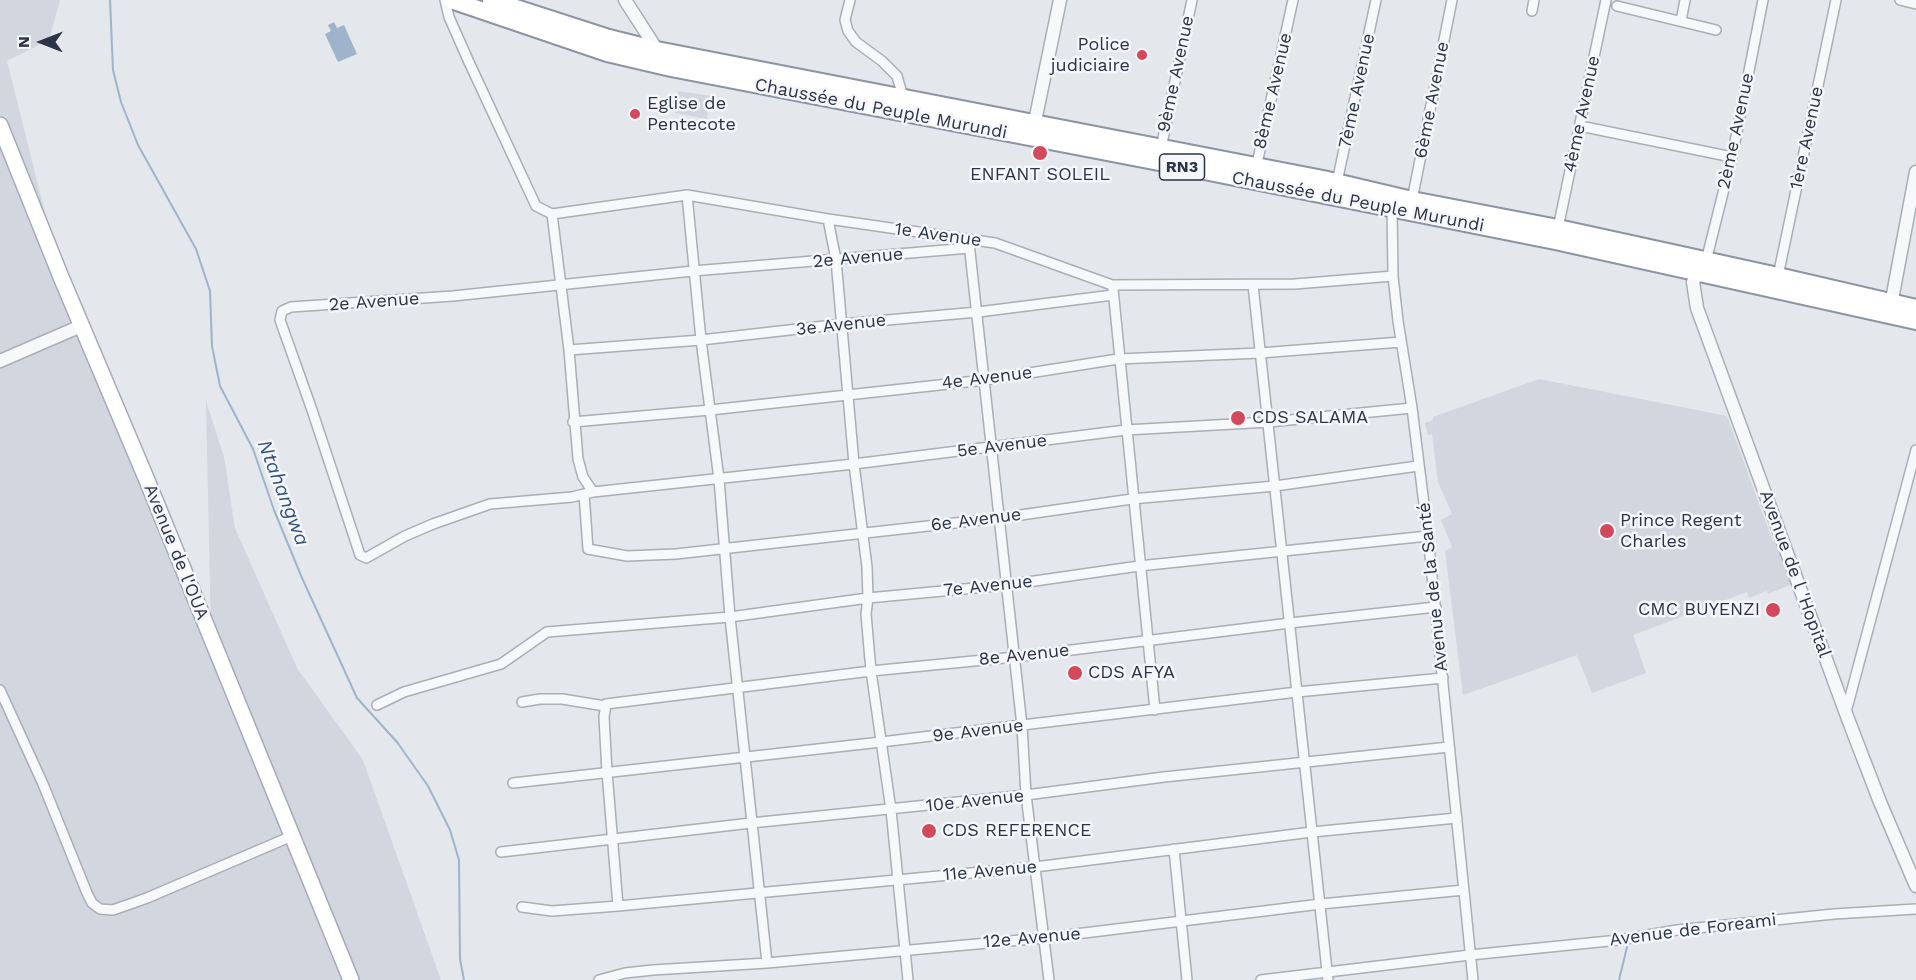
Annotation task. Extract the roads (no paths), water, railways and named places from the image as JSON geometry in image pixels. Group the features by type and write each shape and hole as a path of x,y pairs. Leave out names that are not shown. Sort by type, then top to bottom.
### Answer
{"highway":[{"name":"Chaussée du Peuple Murundi","path":"451,0 607,53 670,68 1034,130 1161,148 1257,165 1337,182 1392,202 1412,200 1558,228 1702,266 1778,276 1891,308 1916,321"},
{"name":"Chaussée du Peuple Murundi","path":"491,0 609,39 903,97 1253,182 1392,202 1702,266 1891,308 1916,308"}],"main road":[{"name":"Avenue de l'OUA","path":"0,125 351,980"}],"street":[{"path":"446,0 449,17 536,206 552,214 569,350 573,422 578,459 588,493"},
{"path":"625,0 670,68"},
{"path":"850,0 846,20 848,32 856,42 882,61 897,76 903,97"},
{"path":"1034,130 1060,0"},
{"name":"9ème Avenue","path":"1161,148 1192,0"},
{"name":"8ème Avenue","path":"1253,182 1293,0"},
{"name":"7ème Avenue","path":"1337,182 1377,0"},
{"name":"6ème Avenue","path":"1412,200 1452,0"},
{"path":"1532,11 1534,0"},
{"name":"4ème Avenue","path":"1558,228 1606,0"},
{"path":"1681,21 1685,0"},
{"name":"2ème Avenue","path":"1702,266 1732,156 1763,0"},
{"name":"1ère Avenue","path":"1778,276 1836,0"},
{"path":"1900,0 1916,4"},
{"path":"1617,6 1716,30"},
{"path":"1580,126 1732,156"},
{"path":"1891,308 1916,172"},
{"path":"687,195 693,271 719,479 730,617 767,963"},
{"name":"1e Avenue","path":"552,214 687,195 970,244 995,243 1113,290 1295,284 1393,276"},
{"name":"Avenue de la Santé","path":"1392,202 1393,276 1412,408 1436,607 1473,980"},
{"path":"828,219 836,260 854,464 863,533 871,670 891,810 908,980"},
{"path":"970,244 1015,657 1026,795 1049,980"},
{"name":"2e Avenue","path":"588,493 490,504 405,536 370,557 360,555 280,320 282,311 291,307 453,296 693,271 836,260 970,244"},
{"name":"Avenue de l 'Hopital","path":"1702,266 1692,282 1696,308 1845,712 1880,802 1916,884"},
{"path":"1253,285 1328,976"},
{"path":"1113,290 1118,359 1155,710"},
{"name":"3e Avenue","path":"569,350 701,340 978,312 1113,290"},
{"path":"0,361 81,326"},
{"name":"4e Avenue","path":"573,422 710,410 985,380 1118,359 1260,353 1401,342"},
{"name":"5e Avenue","path":"588,493 854,464 1126,430 1269,422 1412,408"},
{"path":"1845,712 1916,450"},
{"name":"6e Avenue","path":"588,493 587,547 591,550 627,556 724,549 1000,518 1132,498 1275,486 1418,466"},
{"name":"7e Avenue","path":"377,705 414,689 501,664 547,632 730,617 868,598 1007,585 1139,566 1428,537"},
{"name":"8e Avenue","path":"522,702 562,699 608,704 871,670 1015,657 1436,607"},
{"name":"9e Avenue","path":"513,783 1022,726 1297,692 1443,678"},
{"path":"0,690 43,783 87,893 92,903 100,909 113,910 147,898 292,836"},
{"path":"608,704 607,772 618,906"},
{"name":"10e Avenue","path":"501,852 1449,747"},
{"name":"11e Avenue","path":"522,907 552,911 618,906 1035,867 1312,832 1457,818"},
{"path":"1174,849 1187,980"},
{"name":"12e Avenue","path":"599,980 644,971 767,963 1043,938 1321,904 1464,890"},
{"name":"Avenue de Foreami","path":"1262,980 1328,976 1470,955 1619,940 1677,930 1834,914 1916,909"}],"water":[{"path":"334,22 337,28 344,25 357,54 338,62 325,34 331,31 328,25"}],"waterway":[{"name":"Ntahangwa","path":"110,0 113,70 121,102 138,145 196,249 210,291 212,346 220,386 253,449 274,510 302,578 357,698 397,742 428,786 450,830 459,860 460,959 464,980"},
{"path":"1619,980 1627,947"}],"place":[{"name":"Police judiciaire","path":"1142,55"},
{"name":"Eglise de Pentecote","path":"635,114"},
{"name":"ENFANT SOLEIL","path":"1040,153"},
{"name":"CDS SALAMA","path":"1238,418"},
{"name":"Prince Regent Charles","path":"1607,531"},
{"name":"CMC BUYENZI","path":"1773,610"},
{"name":"CDS AFYA","path":"1075,673"},
{"name":"CDS REFERENCE","path":"929,831"}]}
